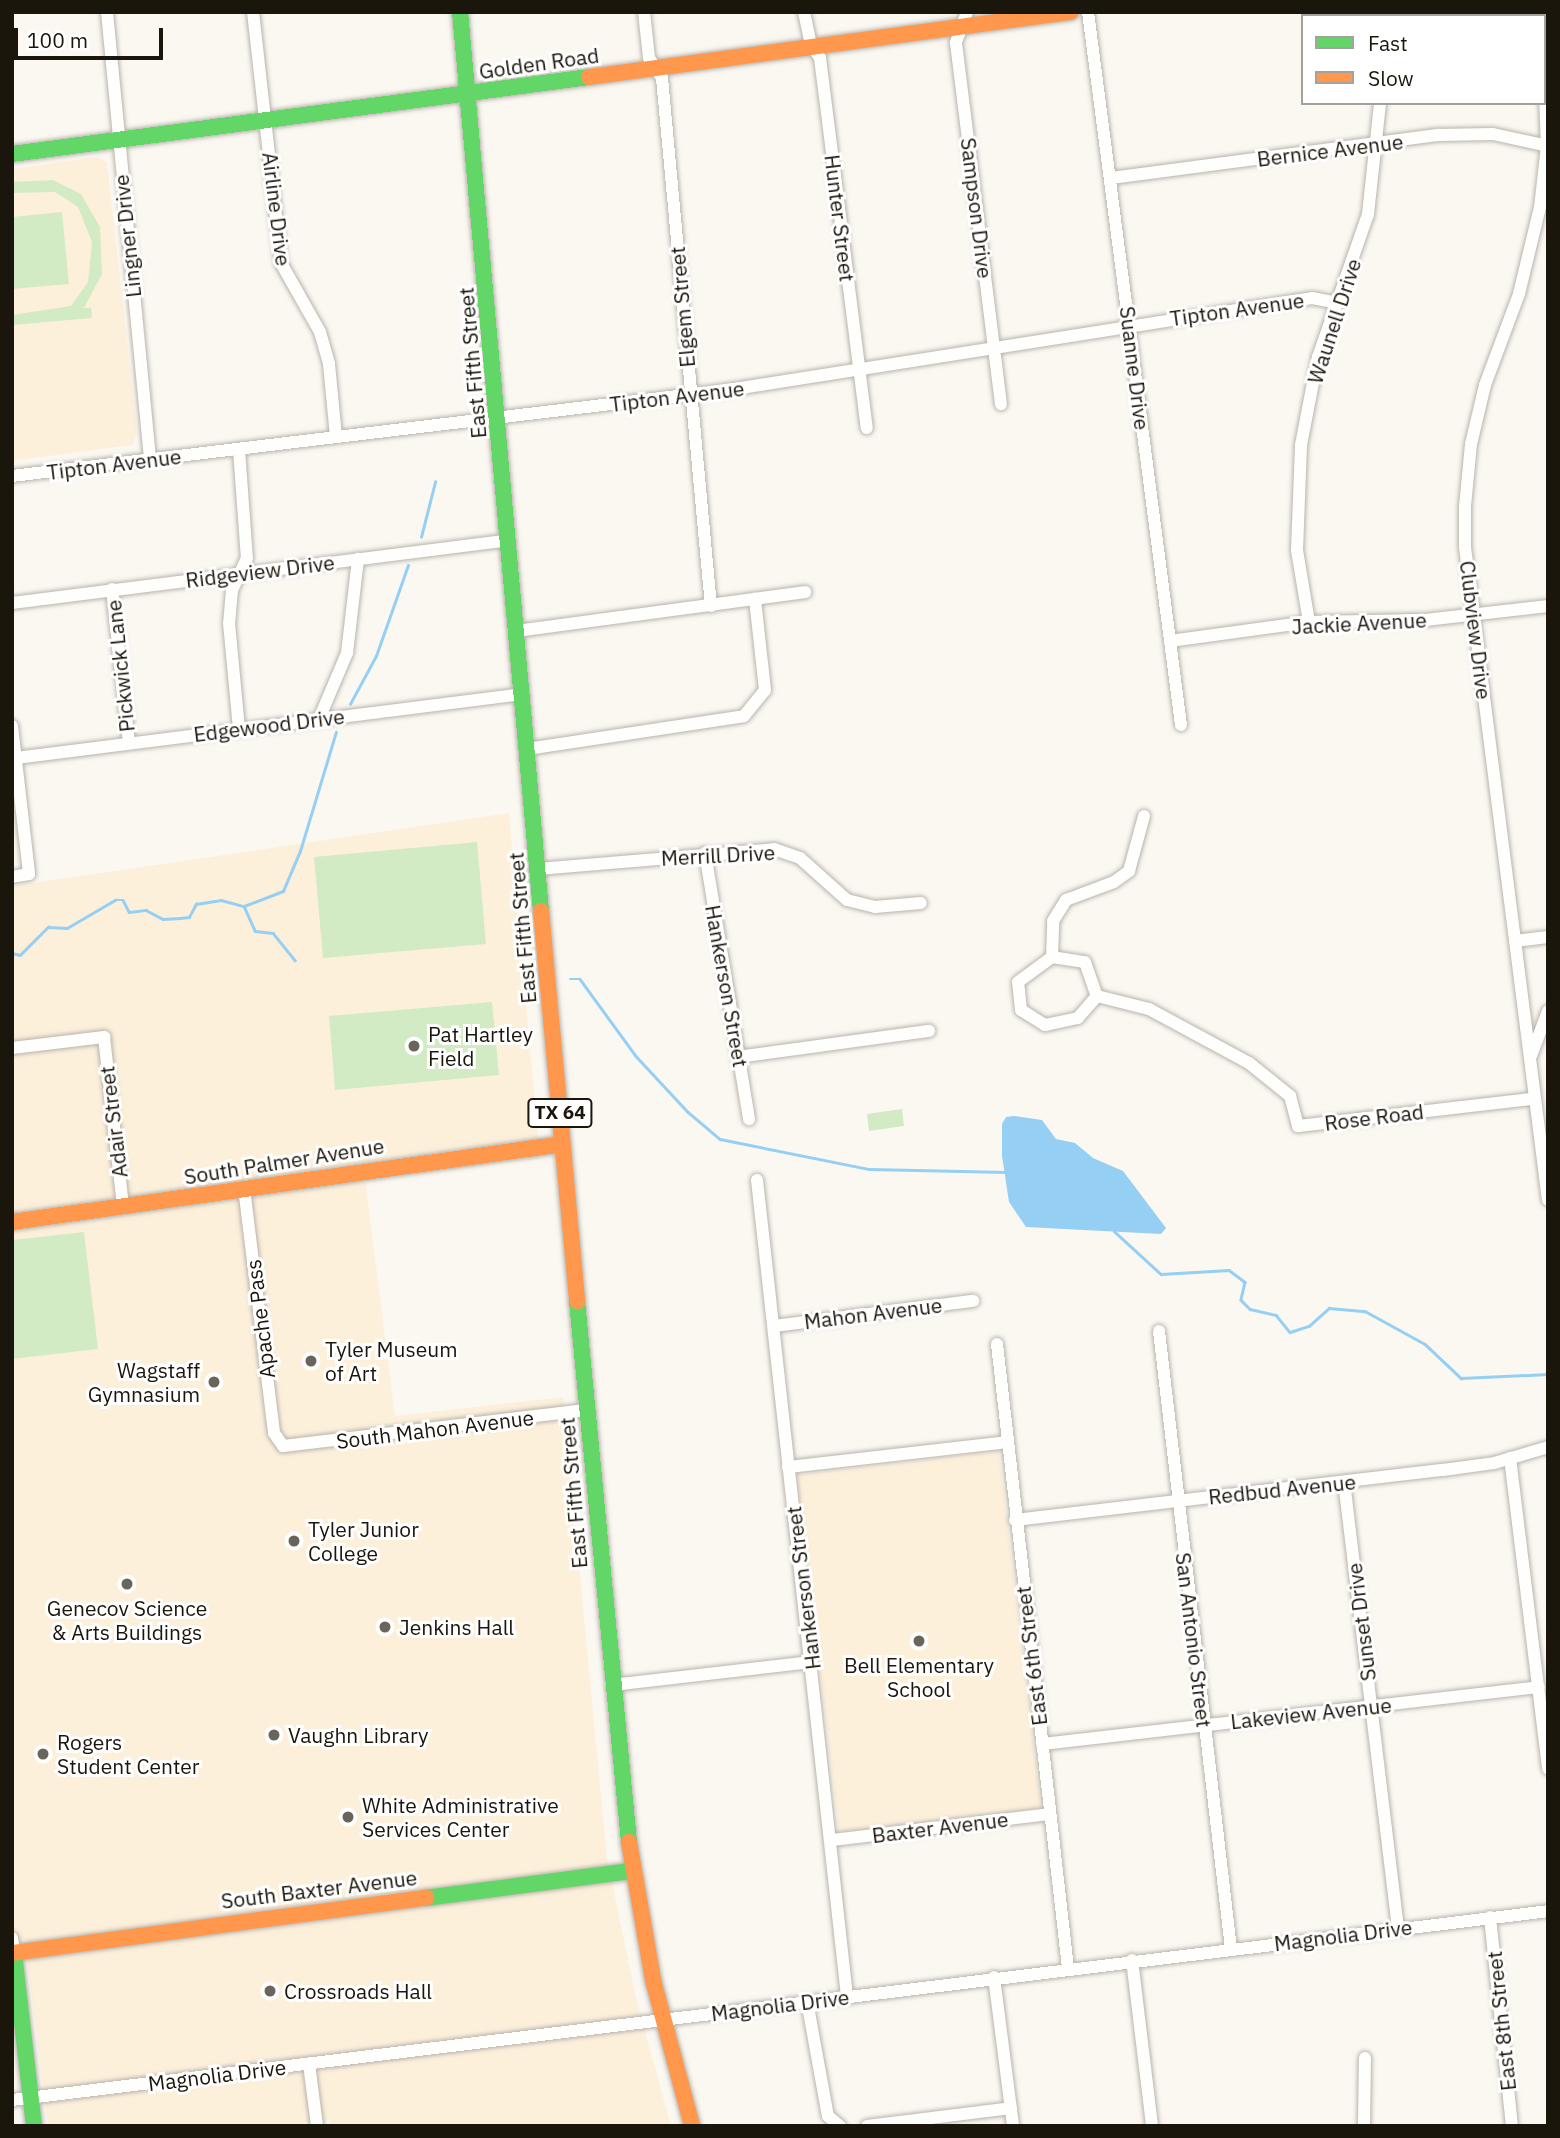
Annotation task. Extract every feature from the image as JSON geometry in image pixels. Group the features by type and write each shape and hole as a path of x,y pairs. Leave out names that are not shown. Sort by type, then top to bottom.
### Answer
{"street":[{"name":"Lingner Drive","path":"107,12 116,139 150,459"},
{"name":"Airline Drive","path":"253,12 267,118 281,262 324,344 336,436"},
{"name":"East Fifth Street","path":"460,12 586,1410 632,1871 662,2020 692,2126"},
{"name":"Elgem Street","path":"644,12 655,69 662,78 689,394 711,606"},
{"name":"Hunter Street","path":"804,12 811,45 820,58 867,428"},
{"name":"Golden Road","path":"12,154 267,118 655,69 965,19 1071,12"},
{"name":"Suanne Drive","path":"1088,12 1181,725"},
{"name":"Sampson Drive","path":"965,19 956,43 1002,404"},
{"name":"Waunell Drive","path":"1309,622 1297,550 1297,477 1318,356 1368,214 1378,145 1380,105"},
{"name":"Clubview Drive","path":"1545,105 1547,146 1531,250 1485,385 1471,444 1465,547 1533,1099 1548,1200"},
{"name":"Bernice Avenue","path":"1111,178 1471,133 1527,139 1547,146"},
{"name":"Tipton Avenue","path":"12,476 860,371 1130,325 1312,298 1338,303"},
{"path":"239,450 247,558 239,572 229,623 239,729"},
{"name":"Ridgeview Drive","path":"12,603 239,572 508,540"},
{"path":"319,719 347,653 358,559"},
{"name":"Pickwick Lane","path":"112,589 129,743"},
{"path":"517,631 805,593"},
{"path":"527,749 744,716 754,710 765,690 755,599"},
{"name":"Jackie Avenue","path":"1170,641 1309,622 1475,615 1548,606"},
{"name":"Edgewood Drive","path":"16,758 523,694"},
{"path":"12,726 29,874 12,877"},
{"path":"1052,957 1051,930 1059,910 1076,894 1114,882 1129,871 1143,816"},
{"name":"Merrill Drive","path":"538,869 705,853 786,852 800,858 848,901 874,907 921,903"},
{"name":"Hankerson Street","path":"705,853 749,1119"},
{"path":"1515,941 1548,937"},
{"path":"1052,957 1085,962 1097,996 1088,1010 1071,1021 1045,1025 1031,1020 1018,1004 1018,982 1052,957"},
{"name":"Rose Road","path":"1097,996 1149,1009 1249,1063 1290,1096 1298,1126 1533,1099"},
{"path":"1529,1064 1548,1011"},
{"path":"738,1057 929,1031"},
{"name":"Adair Street","path":"12,1048 104,1037 123,1207"},
{"path":"1536,1114 1548,1139"},
{"name":"South Palmer Avenue","path":"12,1222 562,1144"},
{"name":"Hankerson Street","path":"757,1180 832,1840 847,1996"},
{"name":"Apache Pass","path":"244,1188 274,1433 284,1446"},
{"name":"Mahon Avenue","path":"774,1326 973,1301"},
{"name":"San Antonio Street","path":"1159,1331 1231,1949"},
{"name":"East 6th Street","path":"997,1344 1015,1520 1069,1968"},
{"name":"South Mahon Avenue","path":"284,1446 586,1410"},
{"path":"789,1467 1007,1442"},
{"name":"Redbud Avenue","path":"1015,1520 1344,1482 1510,1458 1548,1447"},
{"path":"1510,1458 1548,1769"},
{"name":"Sunset Drive","path":"1344,1482 1398,1929"},
{"path":"612,1685 812,1662"},
{"name":"Lakeview Avenue","path":"1042,1744 1539,1687"},
{"name":"Baxter Avenue","path":"832,1840 1049,1814"},
{"name":"South Baxter Avenue","path":"13,1948 632,1871"},
{"name":"Magnolia Drive","path":"12,2100 1132,1960 1548,1911"},
{"name":"East 8th Street","path":"1490,1917 1512,2126"},
{"path":"13,1948 34,2126"},
{"path":"1132,1960 1152,2126"},
{"path":"994,1978 1013,2126"},
{"path":"807,2001 828,2116 840,2126"},
{"path":"1364,2126 1365,2058"},
{"path":"309,2064 317,2126"},
{"path":"867,2126 1011,2108"}],"shaded area":[{"path":"96,157 107,162 137,432 132,445 12,461 12,169"},
{"name":"Tyler Junior College","path":"509,813 540,1159 365,1179 395,1416 563,1397 607,1858 636,1998 671,2126 330,2126 329,2120 284,2126 48,2126 25,1940 12,1938 12,886"},
{"name":"Bell Elementary School","path":"999,1451 1041,1808 839,1832 797,1475"}],"green space":[{"path":"53,180 81,194 100,227 102,274 84,308 91,308 92,318 12,325 12,315 71,306 88,282 92,242 78,207 55,192 12,193 12,182"},
{"path":"62,212 69,284 12,289 12,217"},
{"path":"477,842 486,944 323,958 314,857"},
{"name":"Pat Hartley Field","path":"492,1002 499,1075 335,1090 329,1016"},
{"path":"902,1109 904,1126 869,1131 867,1114"},
{"path":"84,1232 98,1349 12,1359 12,1240"}],"water":[{"path":"1006,1117 1042,1120 1056,1139 1075,1143 1093,1158 1123,1171 1166,1228 1161,1234 1026,1227 1009,1202 1002,1156 1002,1124"}],"waterway":[{"path":"421,537 435,482"},
{"path":"350,704 376,656 408,565"},
{"path":"12,953 20,955 48,927 67,928 115,900 123,900 129,912 146,910 163,919 189,917 196,904 221,900 244,906 283,891 300,851 336,732"},
{"path":"244,906 255,931 273,933 295,960"},
{"path":"570,979 580,979 636,1056 688,1112 720,1139 869,1169 1007,1172"},
{"path":"1114,1231 1161,1274 1229,1270 1245,1282 1241,1300 1250,1309 1276,1315 1290,1332 1309,1326 1329,1308 1365,1311 1425,1344 1461,1378 1548,1374"}],"traffic: fast":[{"path":"460,12 541,911"},
{"path":"12,154 589,77"},
{"path":"577,1301 629,1842"},
{"path":"426,1898 632,1871"},
{"path":"14,1953 34,2126"}],"traffic: slow":[{"path":"589,77 1071,12"},
{"path":"541,911 577,1301"},
{"path":"12,1222 563,1144"},
{"path":"629,1842 653,1980 692,2126"},
{"path":"12,1953 426,1898"}],"place":[{"name":"Pat Hartley Field","path":"414,1046"},
{"name":"Tyler Museum of Art","path":"311,1361"},
{"name":"Wagstaff Gymnasium","path":"214,1382"},
{"name":"Tyler Junior College","path":"294,1541"},
{"name":"Genecov Science & Arts Buildings","path":"127,1584"},
{"name":"Jenkins Hall","path":"385,1627"},
{"name":"Bell Elementary School","path":"919,1641"},
{"name":"Vaughn Library","path":"274,1735"},
{"name":"Rogers Student Center","path":"43,1754"},
{"name":"White Administrative Services Center","path":"348,1817"},
{"name":"Crossroads Hall","path":"270,1991"}]}
